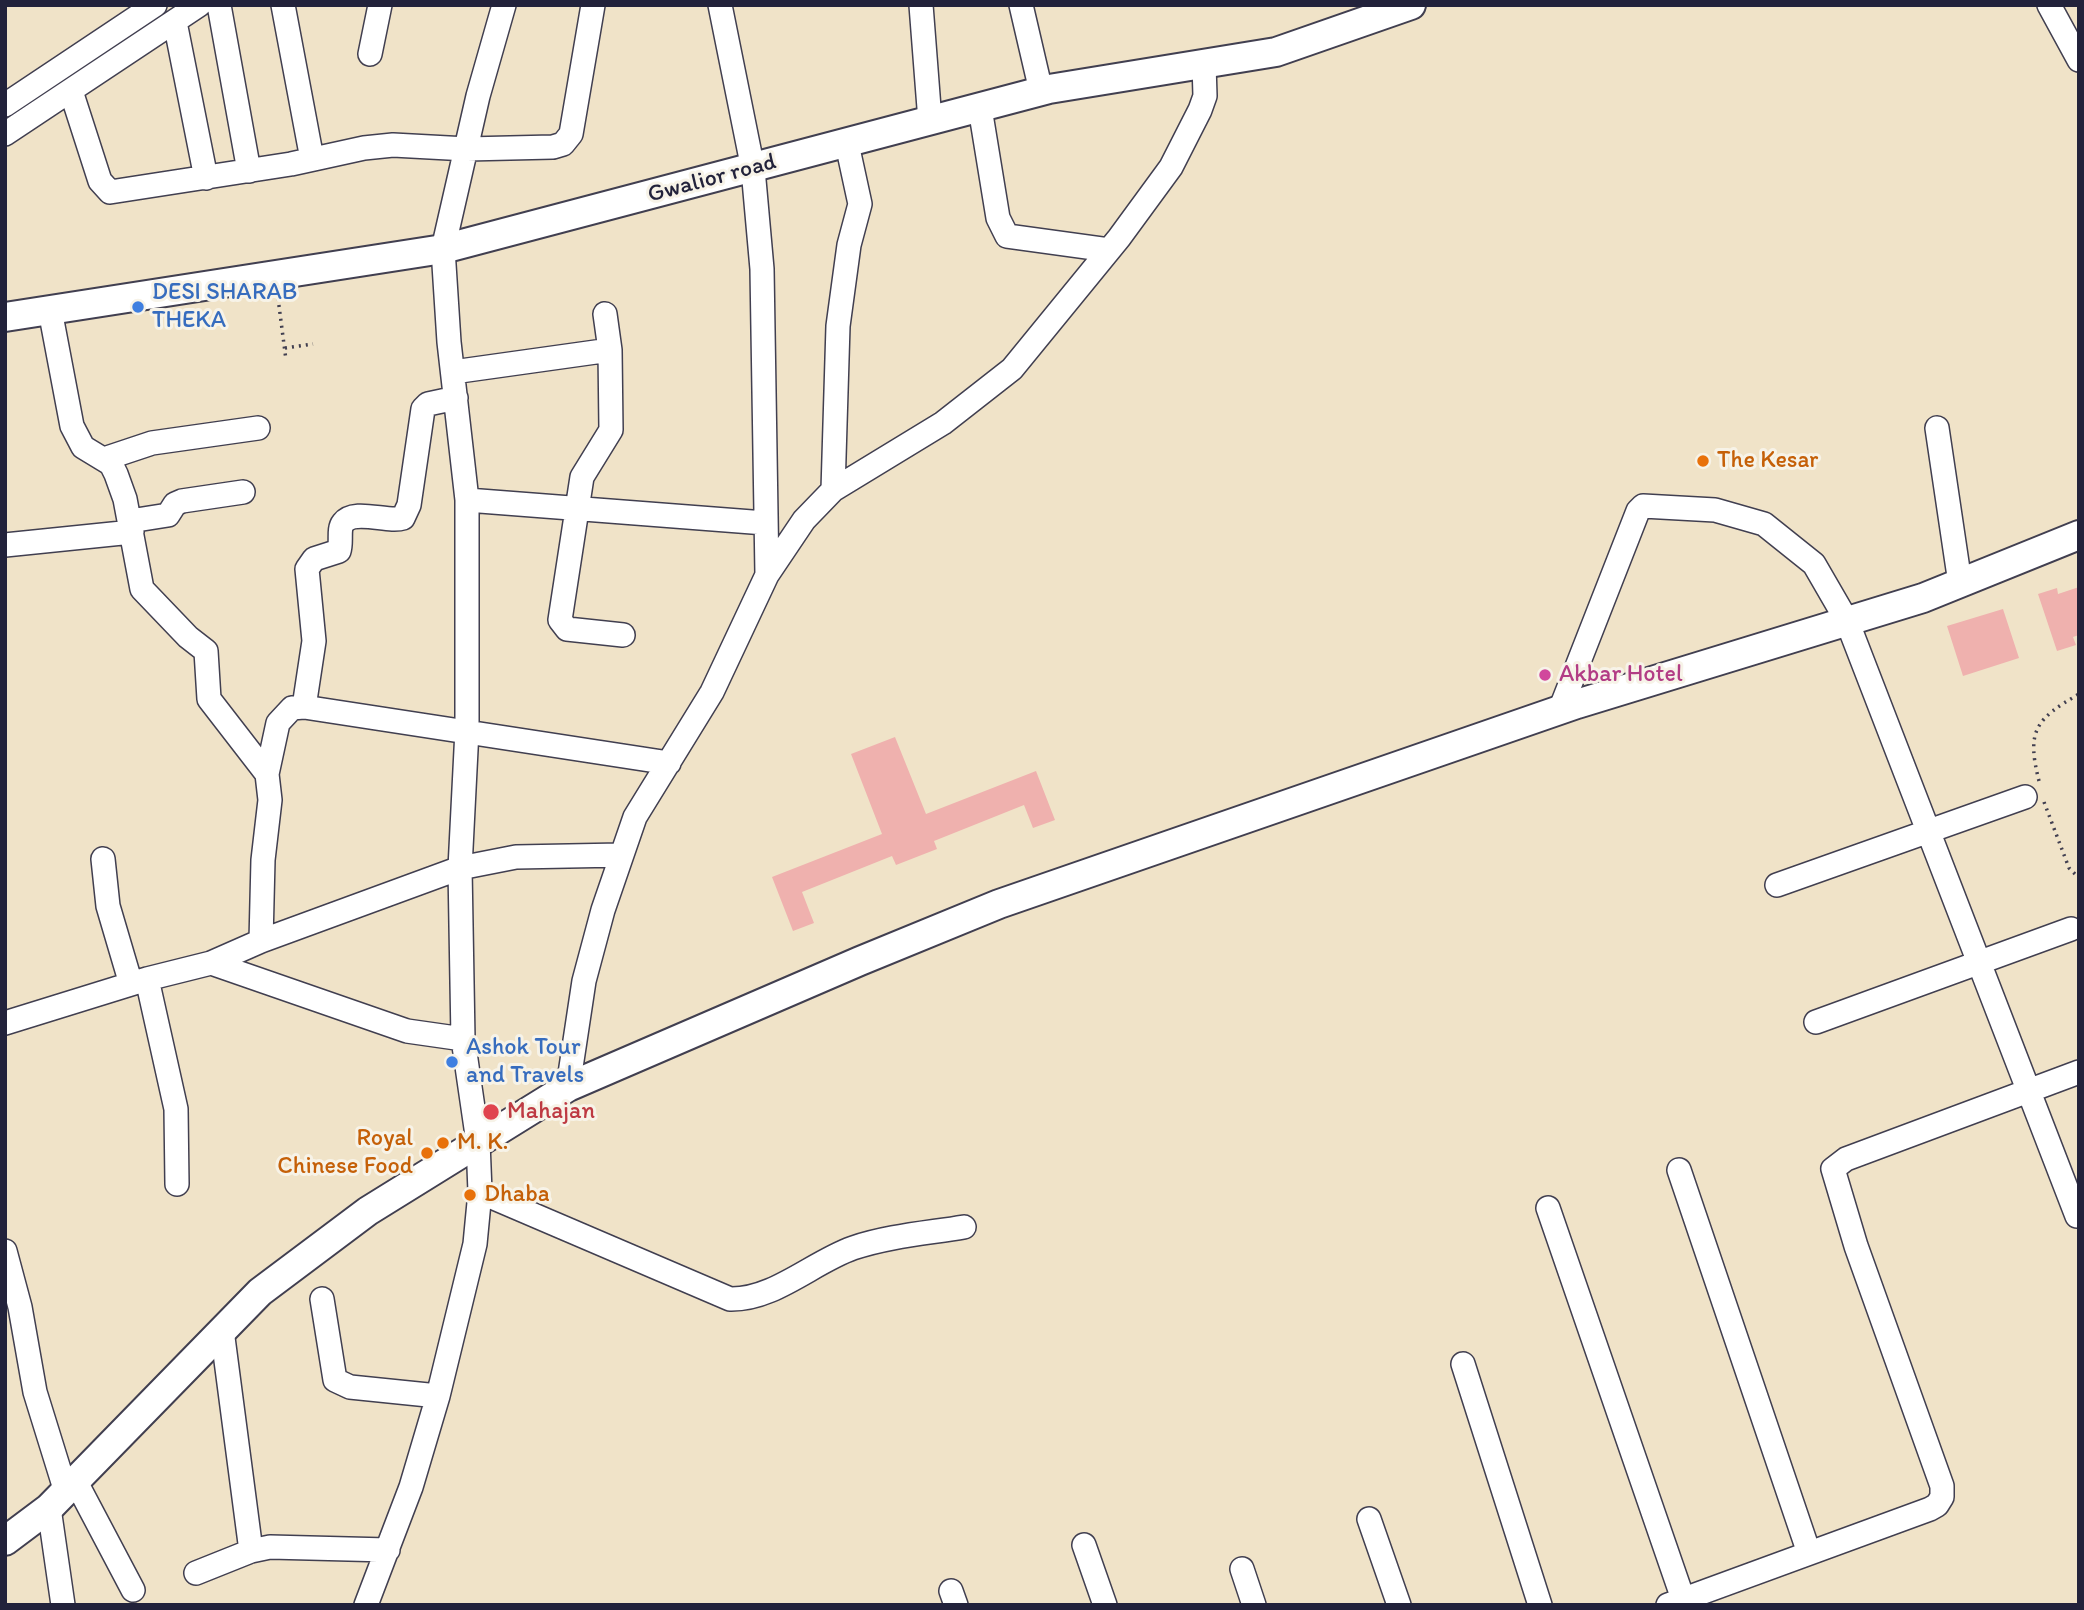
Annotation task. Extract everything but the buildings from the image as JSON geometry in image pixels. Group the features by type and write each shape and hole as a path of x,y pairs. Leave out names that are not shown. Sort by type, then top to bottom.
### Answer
{"main road":[{"name":"Gwalior road","path":"5,317 443,249 1041,92 1276,52 1411,5"},
{"path":"5,1541 64,1494 260,1292 368,1211 568,1087 999,904 1560,710 1960,583 2079,535"}],"street":[{"path":"5,105 155,5"},
{"path":"5,134 199,5"},
{"path":"219,5 249,171"},
{"path":"283,5 312,159"},
{"path":"370,54 380,5"},
{"path":"366,1605 411,1487 438,1396 473,1257 480,1192 478,1142 463,1039 460,868 467,730 467,500 443,249 478,96 504,5"},
{"path":"71,91 100,181 106,190 116,191 206,178 393,145 467,149 552,146 568,139 593,5"},
{"path":"720,5 753,169 762,270 767,465 766,575"},
{"path":"921,5 930,121"},
{"path":"1021,5 1041,92"},
{"path":"2049,5 2079,61"},
{"path":"175,22 206,178"},
{"path":"568,1087 583,981 621,855 638,810 712,692 766,575 804,520 833,490 908,447 1002,378 1055,318 1171,167 1205,96 1205,64"},
{"path":"981,108 998,218 1007,236 1109,250"},
{"path":"833,490 838,326 849,245 860,204 847,144"},
{"path":"50,310 77,439 83,447 111,464 120,483 145,594 206,651 208,699 267,774"},
{"path":"605,314 610,350 611,430 582,477 575,509 561,624 567,629 622,635"},
{"path":"453,372 610,350"},
{"path":"304,707 314,641 306,576 308,565 314,559 339,551 341,526 346,521 360,517 393,520 403,518 410,505 423,409 428,404 456,398"},
{"path":"104,459 152,443 258,428"},
{"path":"1937,428 1960,583"},
{"path":"5,545 131,526 168,515 175,504 181,501 243,492"},
{"path":"467,500 765,523"},
{"path":"1560,710 1638,511 1643,506 1715,510 1764,524 1814,564 1847,621 2077,1216"},
{"path":"261,941 263,860 270,800 267,774 278,723 292,708 304,707 467,730 669,763"},
{"path":"1777,886 2036,795"},
{"path":"5,1023 139,981 211,963 261,941 460,868 516,857 621,855"},
{"path":"103,859 108,906 139,981 176,1109 177,1184"},
{"path":"1816,1022 2071,929"},
{"path":"211,963 407,1031 463,1039"},
{"path":"1548,1208 1676,1602 1937,1505 1942,1497 1942,1486 1856,1246 1833,1169 1846,1159 2079,1072"},
{"path":"1679,1170 1809,1553"},
{"path":"480,1192 730,1299 750,1296 777,1286 864,1245 964,1227"},
{"path":"5,1251 20,1307 34,1392 64,1494 63,1605"},
{"path":"322,1299 335,1381 350,1387 438,1396"},
{"path":"222,1330 251,1551"},
{"path":"1463,1364 1540,1605"},
{"path":"64,1494 133,1590"},
{"path":"1369,1519 1399,1605"},
{"path":"1084,1545 1105,1605"},
{"path":"196,1573 251,1551 284,1546 388,1550"},
{"path":"1241,1569 1254,1605"}],"path":[{"path":"275,275 286,360"},
{"path":"285,348 313,344"},
{"path":"2079,694 2043,716 2034,736 2036,795 2069,868 2079,878"}],"place":[{"name":"DESI SHARAB THEKA","path":"138,307"},
{"name":"The Kesar","path":"1703,461"},
{"name":"Akbar Hotel","path":"1545,675"},
{"name":"Ashok Tour and Travels","path":"452,1062"},
{"name":"Mahajan","path":"491,1112"},
{"name":"M. K.","path":"443,1143"},
{"name":"Royal Chinese Food","path":"427,1153"},
{"name":"Dhaba","path":"470,1195"}]}
